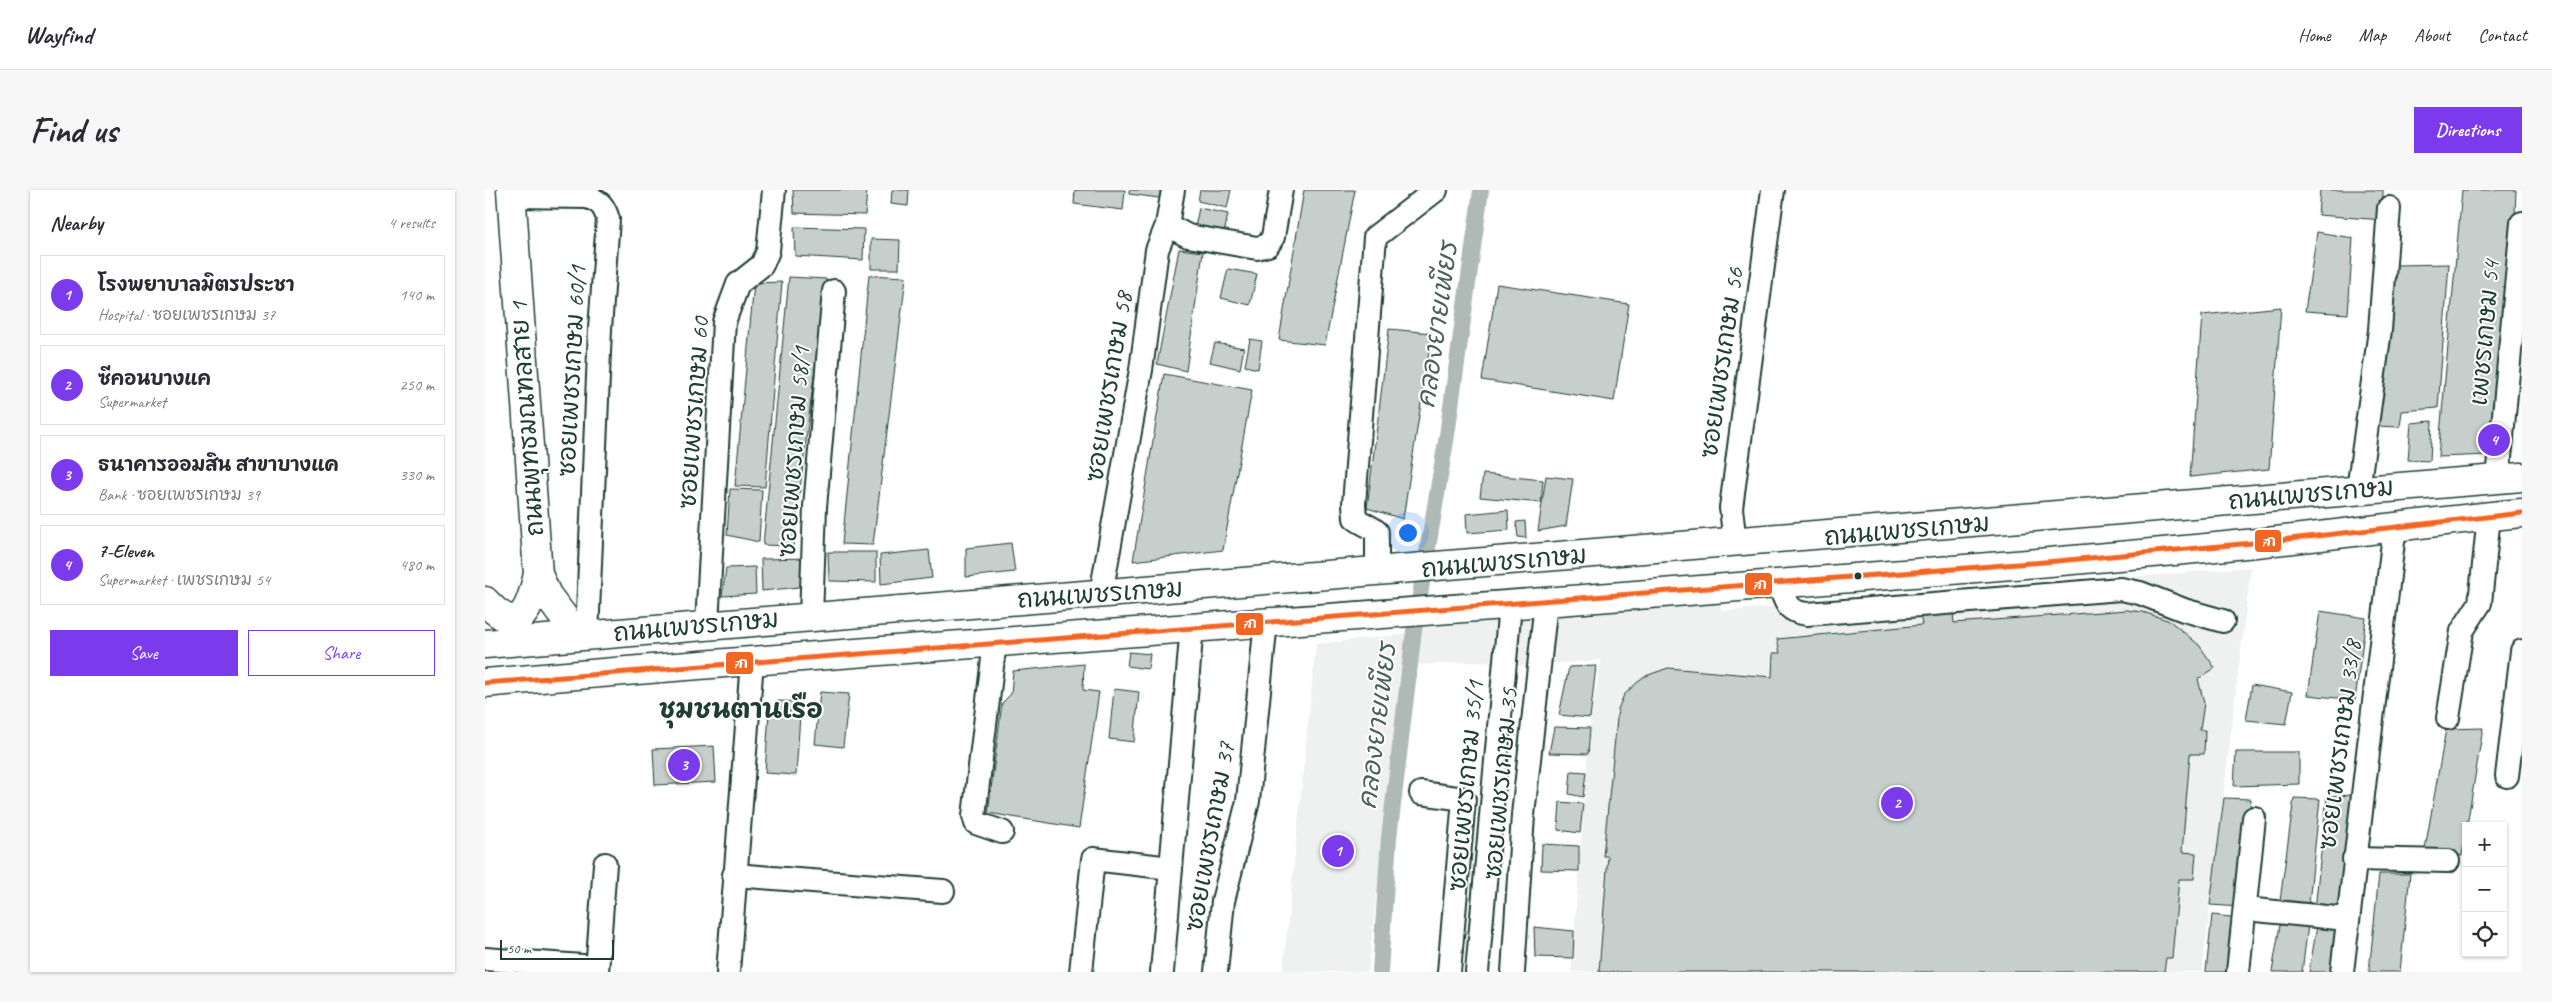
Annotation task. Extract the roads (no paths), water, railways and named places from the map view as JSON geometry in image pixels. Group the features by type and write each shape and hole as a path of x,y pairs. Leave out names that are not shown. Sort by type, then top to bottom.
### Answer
{"main road":[{"name":"ถนนพุทธมณฑลสาย 1","path":"511,193 538,574 547,595 583,636"},
{"name":"ถนนเพชรเกษม","path":"487,644 707,624 1735,544 2510,478"},
{"name":"ถนนเพชรเกษม","path":"493,682 1034,638 1456,609 1779,584 2226,546 2395,525 2522,514"},
{"path":"485,603 502,616 514,618 523,615 531,604 538,574"},
{"path":"1032,599 1026,609 1024,622 1025,630 1034,638"},
{"path":"996,602 1010,612 1017,622 1016,632 1001,641"},
{"path":"485,603 487,644 493,682"}],"street":[{"name":"ซอยเพชรเกษม 60","path":"707,624 724,322 738,284 762,265 768,251 774,190"},
{"name":"ซอยเพชรเกษม 58","path":"1101,594 1141,370 1157,250 1167,225 1173,190"},
{"path":"1167,225 1188,236 1257,248 1268,245 1273,237 1281,190"},
{"path":"1377,572 1377,532 1372,526 1355,518 1354,504 1375,237 1436,190"},
{"name":"ซอยเพชรเกษม 56","path":"1735,544 1731,508 1773,190"},
{"name":"ซอยเพชรเกษม 60/1","path":"511,193 587,193 605,208 608,219 583,636"},
{"path":"2358,490 2380,330 2389,208"},
{"name":"เพชรเกษม 54","path":"2510,478 2522,223"},
{"name":"ซอยเพชรเกษม 58/1","path":"811,617 815,507 834,291"},
{"path":"2447,718 2462,631 2480,603 2489,516"},
{"name":"ซอยเพชรเกษม 33/8","path":"2342,972 2395,525"},
{"path":"1779,584 1787,605 1793,612 1807,614 2121,589 2140,592 2184,610 2223,621"},
{"name":"ซอยเพชรเกษม 35","path":"1513,972 1523,814 1546,602"},
{"name":"ซอยเพชรเกษม 35/1","path":"1477,972 1510,605"},
{"name":"ซอยเพชรเกษม 37","path":"1216,972 1225,894 1248,802 1266,621"},
{"path":"1162,972 1192,626"},
{"path":"1001,641 974,816 976,823 1002,832"},
{"path":"2507,776 2522,651"},
{"path":"728,972 752,661"},
{"path":"1421,793 1465,799 1449,972"},
{"path":"1463,814 1491,816"},
{"path":"2238,972 2254,818"},
{"path":"1081,972 1093,859 1171,868"},
{"path":"2354,859 2449,860"},
{"path":"485,959 597,969 605,864"},
{"path":"734,875 943,891"},
{"path":"2245,909 2347,919"}],"waterway":[{"name":"คลองยายเพียร","path":"1380,972 1389,838 1414,631 1447,435 1481,190"}],"place":[{"name":"7-Eleven","path":"2494,440"},
{"name":"ธนาคารออมสิน สาขาบางแค","path":"684,765"},
{"name":"ซีคอนบางแค","path":"1897,803"},
{"name":"โรงพยาบาลมิตรประชา","path":"1338,851"}],"district":[{"name":"ชุมชนตานเรือ","path":"741,709"}]}
